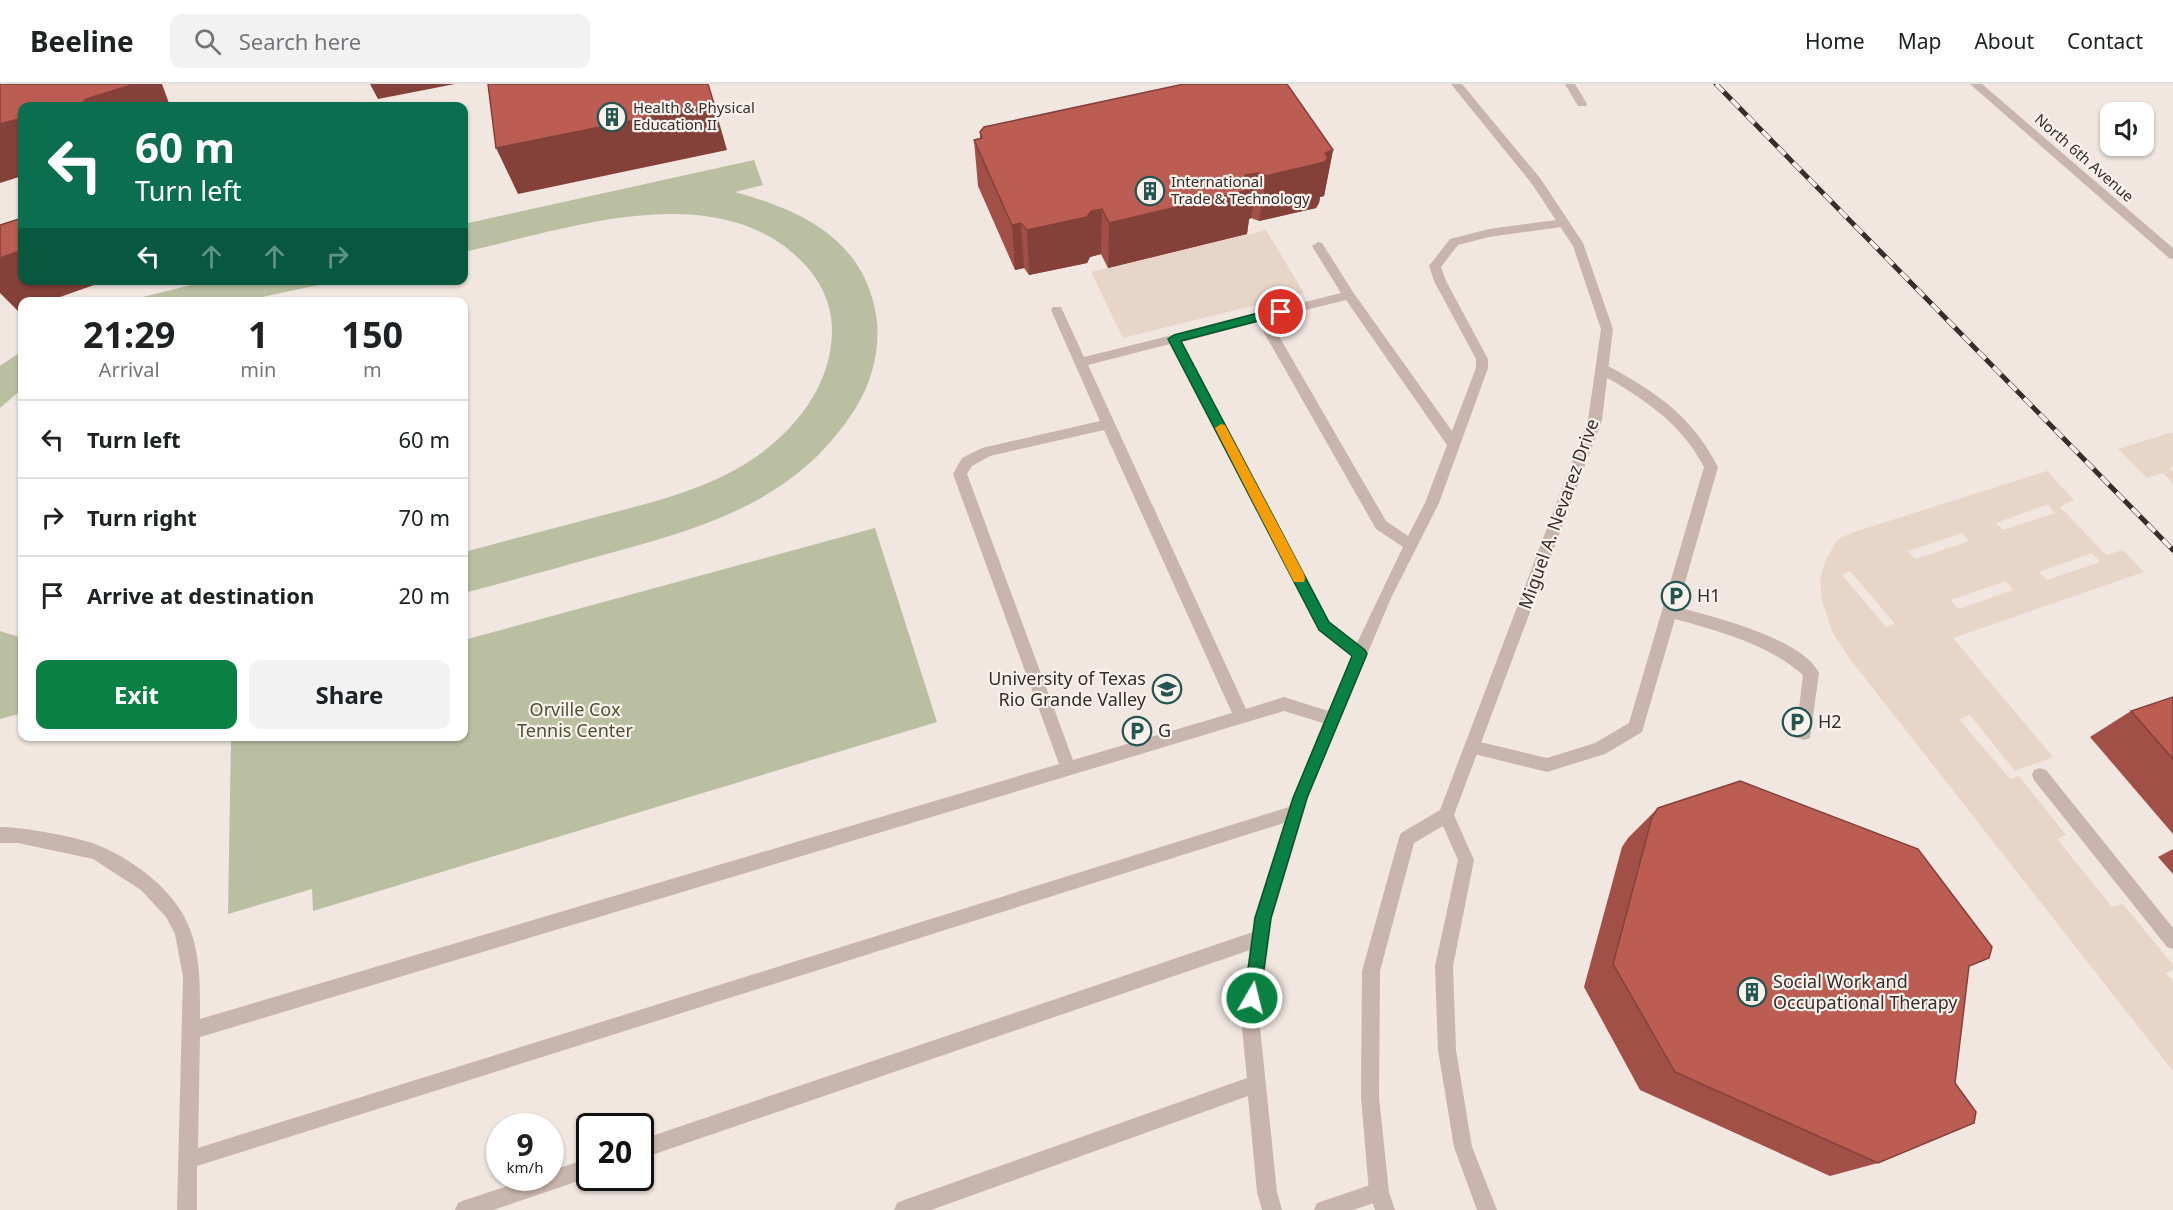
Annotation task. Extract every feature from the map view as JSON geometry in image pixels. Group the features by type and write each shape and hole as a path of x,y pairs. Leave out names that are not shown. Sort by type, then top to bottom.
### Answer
{"street":[{"name":"Miguel A. Nevarez Drive","path":"1446,815 1595,420 1607,329 1580,246 1536,181 1456,84"},
{"path":"1570,84 1582,104"},
{"name":"North 6th Avenue","path":"1976,84 2173,255"},
{"path":"1272,1210 1267,1192 1250,1018 1263,918 1304,785 1384,598 1432,503 1482,368 1482,359 1440,281 1435,266 1454,242 1489,233 1564,223"},
{"path":"1317,246 1454,445"},
{"path":"1082,362 1349,295"},
{"path":"1057,309 1242,717"},
{"path":"1261,316 1381,525 1410,545"},
{"path":"1174,339 1324,626 1360,654"},
{"path":"1472,747 1547,765 1599,749 1636,727 1711,467 1701,444 1679,420 1650,396 1602,369"},
{"path":"1068,768 960,474 967,462 987,452 1108,424"},
{"path":"1670,611 1765,640 1797,659 1811,673 1804,733"},
{"path":"191,1031 1284,704 1332,720"},
{"path":"2040,775 2173,941"},
{"path":"188,1160 1296,812"},
{"path":"1324,1210 1382,1201 1370,1097 1371,971 1407,838 1446,815 1466,860 1444,966 1447,1050 1463,1147 1487,1210"},
{"path":"0,835 18,835 96,852 147,884 172,911 183,933 192,977 187,1210"},
{"path":"654,1145 1261,938"},
{"path":"904,1210 1256,1084"},
{"path":"465,1210 576,1172"}],"green space":[{"path":"754,160 763,185 735,192 781,207 822,229 839,243 854,261 866,281 874,305 878,332 872,372 862,397 831,441 805,467 776,489 744,507 676,534 468,592 468,551 681,493 719,478 756,457 786,432 810,402 826,368 832,330 829,308 822,288 803,262 760,232 720,219 678,214 634,216 545,232 468,251 468,223"},
{"path":"191,285 318,285 263,297 143,297"},
{"path":"18,354 18,392 0,408 0,366"},
{"name":"Orville Cox Tennis Center","path":"875,528 937,722 313,911 312,889 228,914 231,741 468,741 468,639"},
{"path":"0,631 18,637 18,714 0,719"}],"shaded area":[{"path":"1266,230 1304,293 1123,338 1091,272"},
{"path":"2173,432 2173,467 2169,468 2173,472 2173,483 2163,473 2147,478 2118,449"},
{"path":"2047,471 2074,500 2060,507 2106,555 2123,550 2144,572 1953,638 2053,757 2015,771 1970,715 1959,719 2010,779 2019,776 2066,835 2057,839 2112,907 2123,904 2173,965 2173,969 2166,973 2173,982 2173,1071 1850,659 1833,633 1822,600 1820,579 1825,562 1837,540 1851,533","holes":["2048,504 2055,513 2003,530 1996,523","1962,533 1969,541 1915,559 1908,551","2092,553 2100,562 2047,580 2039,572","1850,571 1895,624 1886,627 1842,575","2006,581 2013,590 1958,609 1951,600"]}],"building":[{"path":"0,84 135,84 86,99 83,102 18,102 18,119 0,124"},
{"path":"488,84 708,84 714,104 496,148"},
{"path":"1184,84 1287,84 1333,150 1325,153 1328,157 1325,162 1266,176 1258,173 1245,175 1253,189 1109,223 1102,209 1091,211 1087,217 1027,230 1021,223 1012,225 974,140 982,138 980,132 984,127"},
{"path":"18,219 18,251 0,258 0,225"},
{"path":"2173,697 2173,759 2131,711"},
{"name":"Social Work and Occupational Therapy","path":"1740,781 1918,849 1992,947 1989,958 1969,966 1955,1083 1976,1112 1974,1123 1878,1163 1675,1072 1613,964 1652,817 1658,808"}],"railway":[{"path":"1716,84 2173,550"}],"slow traffic":[{"path":"1221,428 1299,578"}],"place":[{"name":"Health & Physical Education II","path":"612,117"},
{"name":"International Trade & Technology","path":"1150,191"},
{"name":"H1","path":"1676,596"},
{"name":"University of Texas Rio Grande Valley","path":"1167,689"},
{"name":"H2","path":"1797,722"},
{"name":"G","path":"1137,731"},
{"name":"Social Work and Occupational Therapy","path":"1752,992"}],"route":[{"path":"1252,998 1263,918 1304,785 1360,654 1324,626 1174,339 1281,312"}]}
